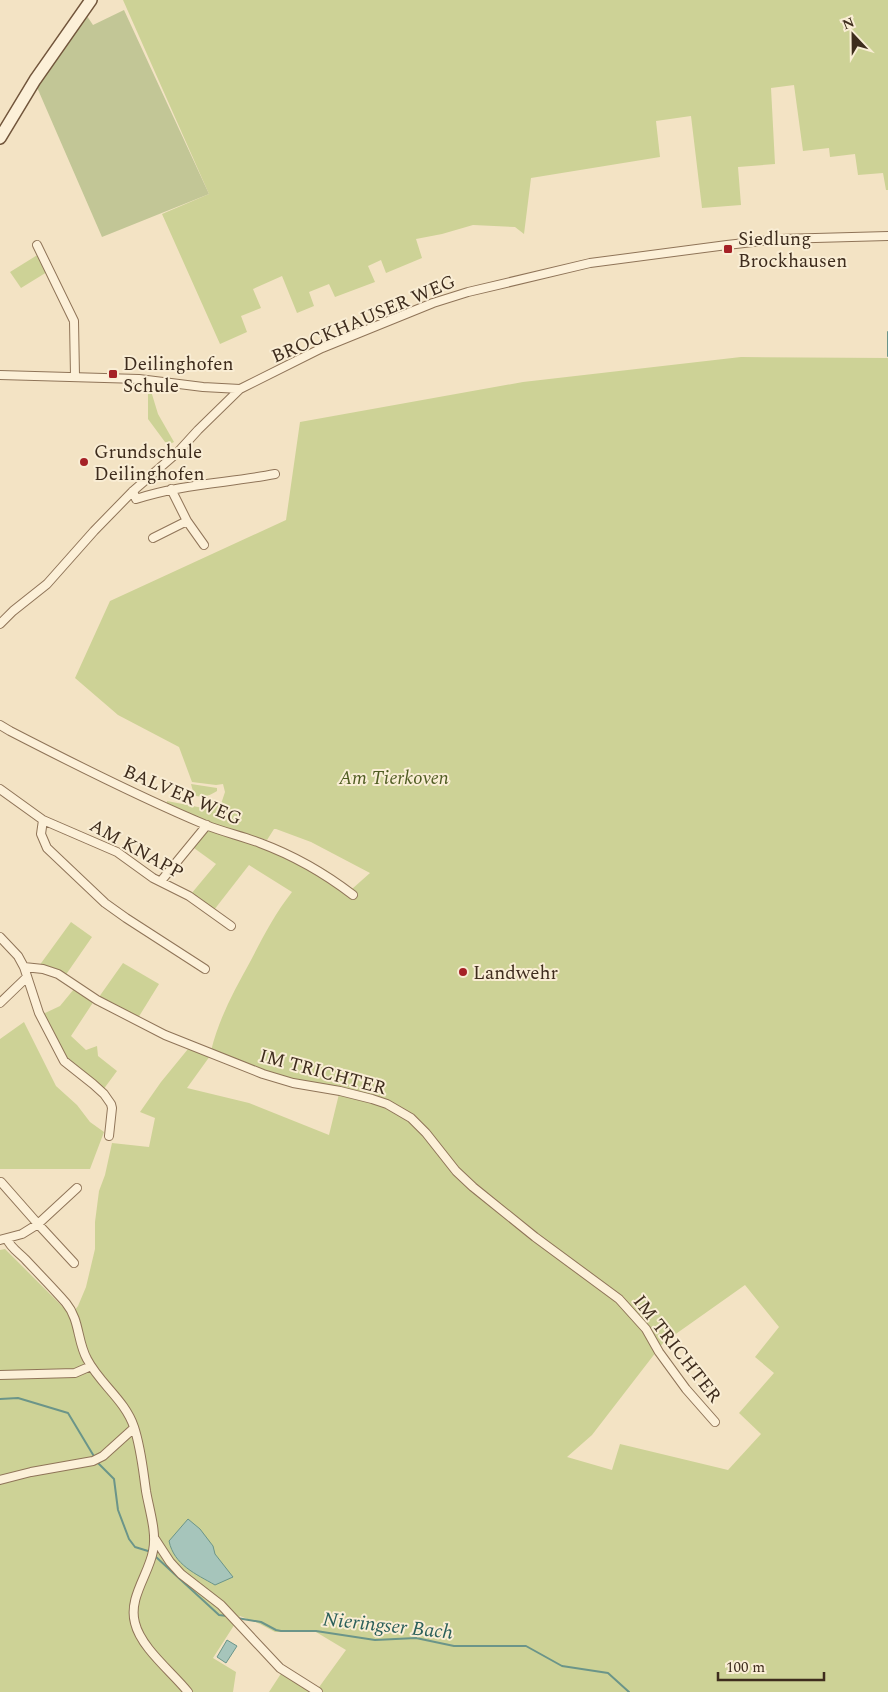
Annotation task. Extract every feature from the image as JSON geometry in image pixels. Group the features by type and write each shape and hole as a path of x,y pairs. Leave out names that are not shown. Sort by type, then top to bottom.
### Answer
{"main road":[{"path":"0,138 35,80 91,0"}],"street":[{"name":"BROCKHAUSER WEG","path":"0,375 140,379 203,387 240,389 322,348 433,303 468,292 590,263 779,239 888,236"},
{"path":"36,245 74,321 75,376"},
{"path":"0,624 47,584 133,491 178,452 240,389"},
{"path":"133,491 136,499 171,489 275,474"},
{"path":"171,489 187,521 204,546"},
{"path":"153,538 187,521"},
{"name":"BALVER WEG","path":"0,725 120,786 206,825 259,842 296,857 328,876 353,895"},
{"name":"AM KNAPP","path":"0,789 43,820 113,850 153,878 189,896 231,926"},
{"path":"43,820 42,834 47,848 105,903 205,969"},
{"path":"161,881 206,825"},
{"path":"0,936 18,956 24,967 26,978 39,1013 64,1060 98,1089 111,1104 109,1136"},
{"name":"IM TRICHTER","path":"24,967 43,969 58,974 97,1000 165,1035 263,1074 293,1083 372,1099 387,1104 411,1118 426,1133 456,1171 473,1187 535,1237 619,1299 646,1329 659,1352 686,1389 715,1422"},
{"path":"0,1003 26,978"},
{"path":"0,1182 74,1264"},
{"path":"77,1188 38,1224 22,1234 4,1239 24,1258 71,1310 77,1324 82,1350 91,1366 121,1403 134,1428 155,1540 152,1556 137,1594 134,1622 144,1642 188,1692"},
{"path":"0,1374 76,1373 91,1366"},
{"path":"0,1480 31,1472 96,1460 134,1428"},
{"path":"155,1540 181,1574 227,1610 280,1668 318,1692"}],"green space":[{"path":"123,0 888,0 888,190 886,190 883,173 858,175 855,154 830,157 829,148 803,151 794,85 771,88 775,164 738,167 741,205 702,208 691,116 656,121 660,157 531,178 524,234 515,227 473,225 416,239 422,258 386,273 381,260 368,266 375,282 335,297 329,284 309,292 314,306 297,313 282,276 253,289 261,308 241,316 247,332 220,344 162,214 209,194"},
{"path":"124,10 209,194 102,237 36,85 87,16 93,25"},
{"path":"39,254 47,272 21,288 10,272"},
{"name":"Am Tierkoven","path":"741,357 888,358 888,1692 269,1692 284,1669 317,1690 346,1650 316,1632 275,1632 240,1616 213,1658 236,1672 233,1692 0,1692 0,1250 5,1249 71,1315 78,1306 86,1287 95,1249 95,1222 99,1191 105,1175 112,1143 149,1147 155,1118 140,1112 188,1049 210,1056 187,1088 249,1103 329,1135 339,1094 264,1078 211,1051 218,1027 233,994 269,926 292,892 249,865 214,910 191,894 216,864 194,848 207,826 273,850 291,852 326,870 352,889 370,873 311,842 276,829 274,829 267,840 206,822 167,804 167,801 203,808 205,798 221,804 225,792 223,784 192,782 179,747 118,715 75,678 110,601 286,520 300,422 523,382","holes":["745,1285 779,1327 755,1357 774,1373 739,1413 761,1434 728,1470 620,1444 612,1470 567,1457 592,1435 663,1343"]},
{"path":"148,390 151,391 158,414 174,442 170,444 165,442 148,419"},
{"path":"191,784 217,788 217,791 200,797 194,795"},
{"path":"71,922 92,937 65,976 39,966"},
{"path":"123,963 159,984 138,1018 99,997"},
{"path":"74,989 94,1001 71,1036 86,1050 97,1046 98,1056 117,1071 103,1090 66,1060 43,1014 60,1006"},
{"path":"24,1022 56,1086 77,1105 90,1122 104,1132 90,1169 0,1169 0,1039"}],"water":[{"path":"188,1519 200,1529 213,1546 215,1554 233,1577 215,1585 193,1573 181,1563 169,1541"},
{"path":"227,1640 237,1646 226,1663 217,1657"}],"waterway":[{"path":"888,332 888,356"},
{"name":"Nieringser Bach","path":"0,1399 18,1398 68,1413 95,1458"},
{"name":"Nieringser Bach","path":"97,1462 114,1479 118,1510 129,1539 135,1547 148,1551"},
{"name":"Nieringser Bach","path":"156,1557 219,1615 227,1616"},
{"name":"Nieringser Bach","path":"237,1618 261,1622 281,1631 316,1631 375,1640 416,1638 454,1646 526,1646 562,1666 608,1673 629,1692"}],"place":[{"name":"Siedlung Brockhausen","path":"728,249"},
{"name":"Deilinghofen Schule","path":"113,374"},
{"name":"Grundschule Deilinghofen","path":"84,462"},
{"name":"Landwehr","path":"463,972"}]}
